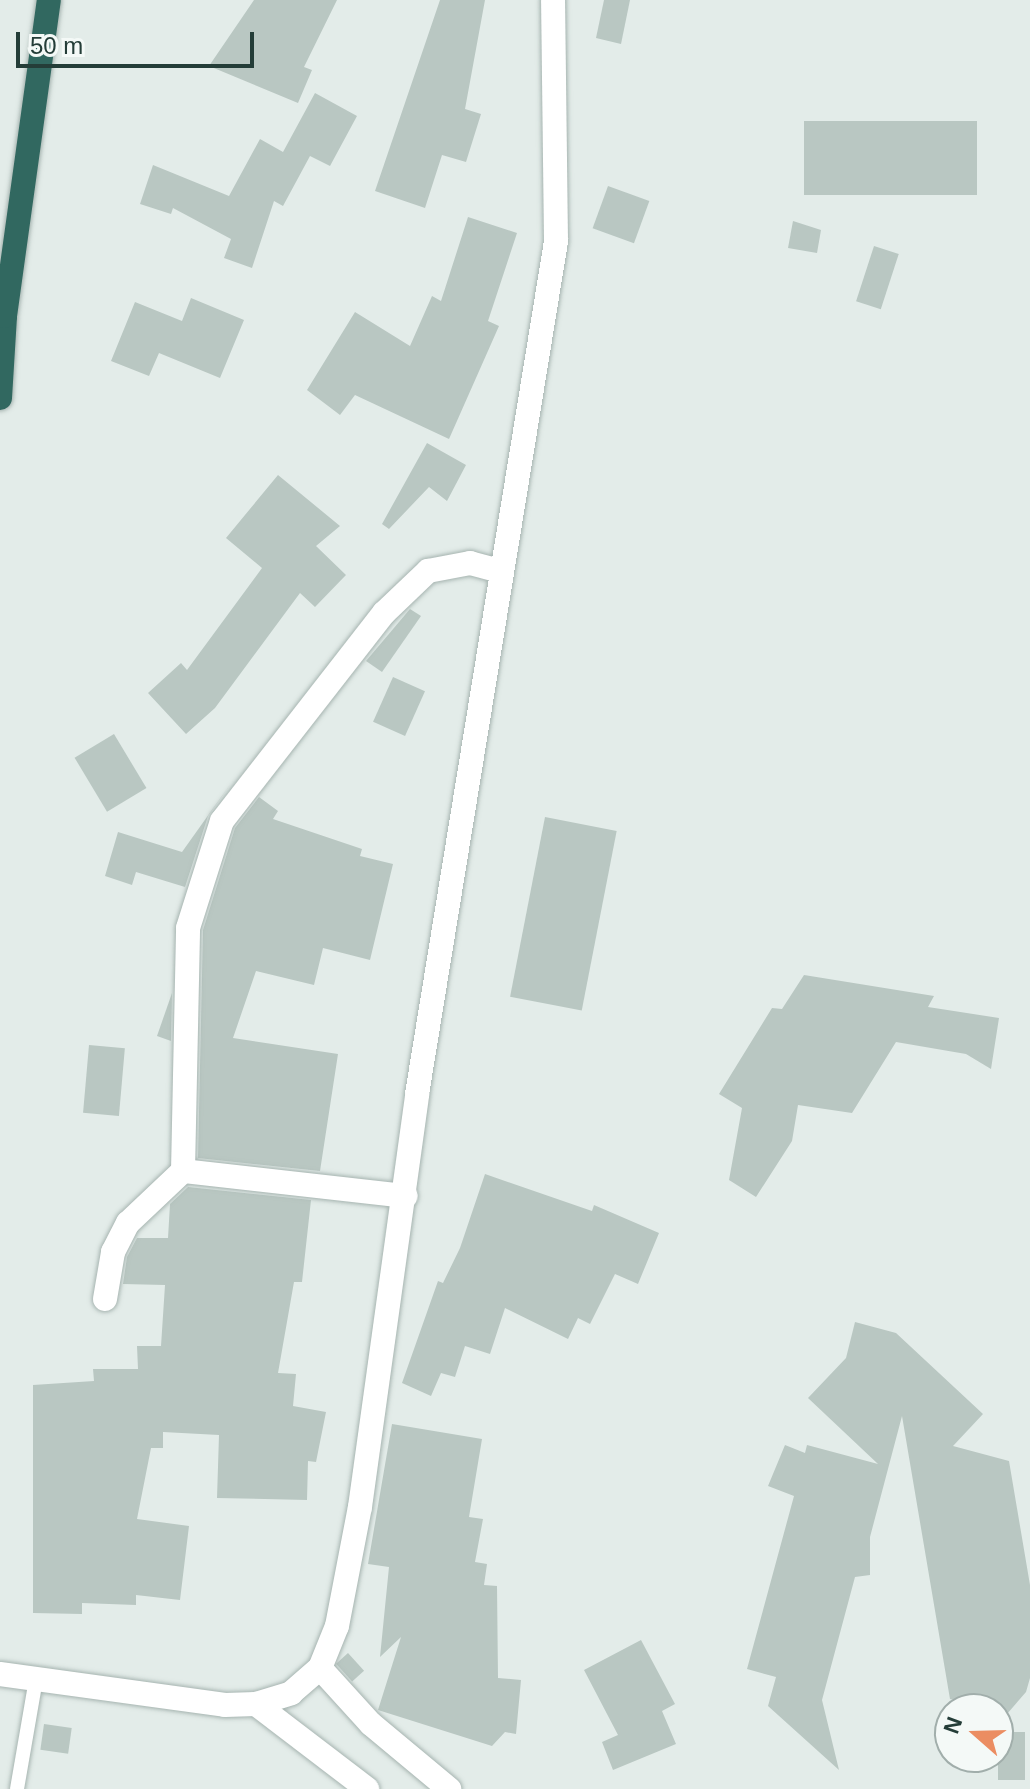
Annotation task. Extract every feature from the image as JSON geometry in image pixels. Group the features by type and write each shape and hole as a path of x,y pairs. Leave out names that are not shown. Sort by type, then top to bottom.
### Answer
{"highway":[{"path":"0,398 5,316 49,0"}],"main road":[{"path":"0,1674 225,1705 256,1704 291,1693 320,1668 337,1626 360,1507 499,571 556,241 553,0"},
{"path":"105,1299 113,1252 128,1223 183,1171 188,928 222,821 384,613 428,571 470,563 499,571"},
{"path":"183,1171 406,1196"},
{"path":"320,1668 371,1724 449,1789"},
{"path":"256,1704 367,1789"}],"lane":[{"path":"17,1789 36,1679"}],"building":[{"path":"254,0 337,0 304,67 312,70 298,103 209,66"},
{"path":"440,0 485,0 465,109 481,114 466,162 442,155 425,208 375,191"},
{"path":"604,0 630,0 621,44 596,38"},
{"path":"315,93 357,116 330,166 310,156 283,206 274,201 252,268 224,258 231,239 173,208 171,214 140,204 153,165 229,196 260,139 283,152"},
{"path":"804,121 977,121 977,195 804,195"},
{"path":"608,186 649,201 634,243 593,228"},
{"path":"468,217 517,233 488,321 499,326 449,439 355,395 340,415 307,390 355,312 410,346 432,296 441,301"},
{"path":"793,221 821,230 817,253 788,248"},
{"path":"874,246 899,254 881,309 856,301"},
{"path":"191,298 244,320 220,378 159,353 149,376 111,361 135,302 182,321"},
{"path":"427,443 466,465 447,501 429,487 389,529 382,524"},
{"path":"278,475 340,526 316,546 346,575 315,607 300,593 215,708 186,734 148,693 181,663 187,670 262,568 226,538"},
{"path":"410,609 421,616 382,672 366,661"},
{"path":"393,677 425,691 405,736 373,722"},
{"path":"114,734 146,788 107,812 75,758"},
{"path":"234,779 208,816 185,887 136,872 132,885 105,876 118,832 182,852"},
{"path":"259,797 278,811 273,819 362,849 360,856 393,864 370,960 323,948 314,985 256,971 233,1038 338,1054 320,1171 198,1158 203,930 235,828"},
{"path":"545,817 617,831 582,1011 510,997"},
{"path":"804,975 934,996 928,1007 999,1018 991,1069 966,1054 896,1042 852,1113 798,1105 792,1141 756,1197 729,1180 742,1108 719,1094 772,1008 782,1009"},
{"path":"172,993 171,1041 157,1036"},
{"path":"89,1045 125,1048 119,1116 83,1113"},
{"path":"485,1174 592,1211 594,1205 659,1233 638,1284 615,1274 590,1324 578,1318 568,1339 505,1308 490,1354 465,1346 455,1377 441,1373 431,1396 402,1383 438,1281 443,1283 460,1248"},
{"path":"188,1187 311,1200 302,1282 294,1282 278,1373 296,1374 293,1406 326,1412 316,1462 308,1461 307,1500 217,1498 219,1435 163,1432 163,1448 151,1448 137,1519 189,1526 180,1600 136,1595 136,1605 82,1603 82,1614 33,1613 33,1385 94,1381 93,1369 138,1369 137,1346 161,1346 165,1285 123,1284 127,1257 137,1238 168,1238 170,1204"},
{"path":"855,1322 896,1333 983,1414 953,1446 1009,1461 1030,1585 1030,1678 1026,1692 1014,1706 1014,1693 949,1693 902,1416 870,1537 870,1575 855,1577 822,1700 839,1770 768,1706 776,1677 747,1669 794,1496 768,1486 785,1445 805,1453 807,1445 878,1464 808,1398 846,1358"},
{"path":"392,1424 482,1439 469,1517 483,1519 475,1562 487,1564 484,1585 497,1586 498,1678 521,1680 516,1734 505,1732 492,1746 378,1710 401,1637 380,1657 389,1567 368,1564"},
{"path":"641,1640 675,1704 662,1711 676,1744 613,1770 602,1742 618,1735 584,1670"},
{"path":"348,1653 364,1671 352,1682 336,1664"},
{"path":"44,1724 72,1728 68,1754 40,1750"},
{"path":"1014,1732 1025,1732 1025,1780 998,1780 998,1773 1014,1773"}]}
